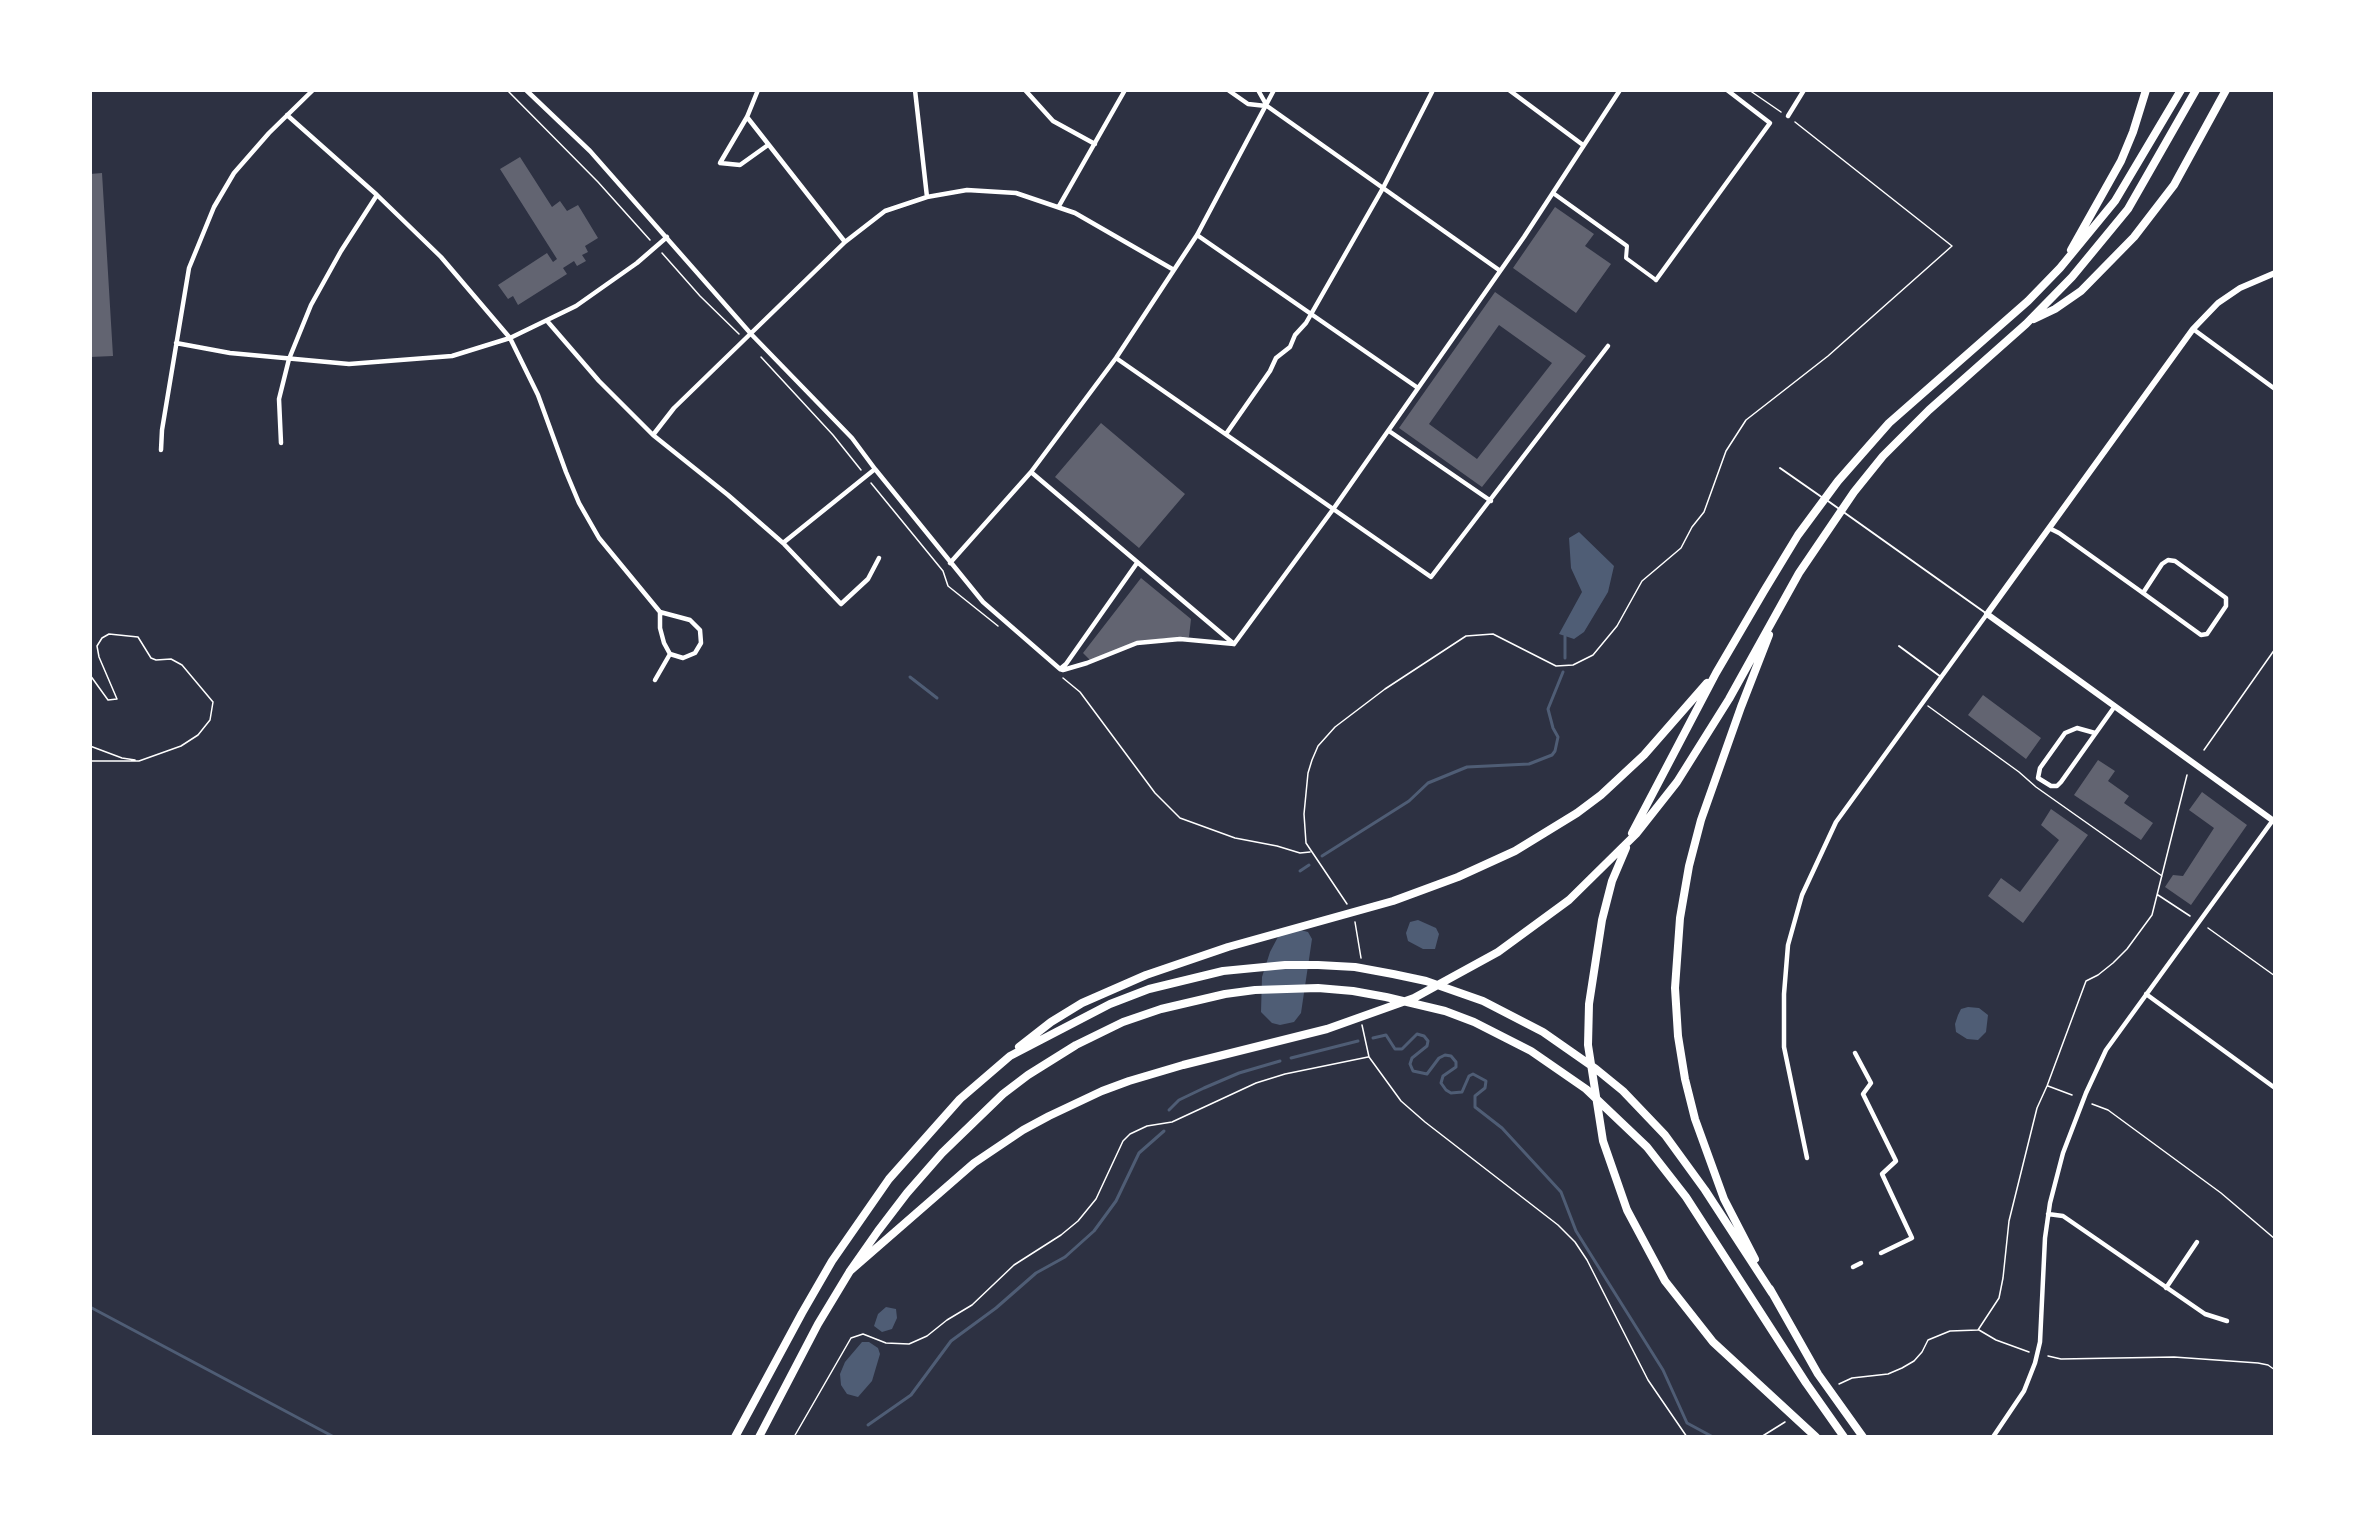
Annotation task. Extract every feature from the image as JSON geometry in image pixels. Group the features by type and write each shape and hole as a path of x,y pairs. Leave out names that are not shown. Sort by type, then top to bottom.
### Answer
{"highway":[{"path":"2060,268 2121,161 2146,90"},
{"path":"1816,1437 1713,1342 1665,1281 1627,1210 1606,1152 1588,1045 1594,963 1612,881 1632,832 1716,673 1781,562 1838,481 1889,423 1915,398 2028,301 2060,268 2115,201 2181,90"},
{"path":"850,1271 974,1163 1023,1130 1102,1091 1164,1070 1359,1020 1414,998 1470,969 1538,924 1594,877 1657,808 1693,758 1729,699 1781,604 1847,501 1883,456 1929,410 2026,324 2072,278 2128,209 2196,90"},
{"path":"2026,324 2055,309 2081,291 2134,237 2174,185 2226,90"},
{"path":"1781,604 1701,820 1689,866 1680,918 1675,988 1678,1036 1685,1079 1706,1153 1724,1199 1772,1293 1818,1374 1863,1437"},
{"path":"735,1437 801,1312 861,1218 923,1139 960,1099 1029,1037 1082,1004 1121,985 1187,961 1393,901 1506,856 1547,833 1600,795 1644,755 1716,673"},
{"path":"1010,1056 1110,1004 1149,989 1192,977 1255,967 1318,965 1355,967 1426,981 1483,1001 1512,1015 1569,1048 1623,1091 1646,1113 1682,1157 1772,1293"},
{"path":"759,1437 818,1324 850,1271 907,1193 961,1133 1003,1094 1054,1058 1123,1022 1198,999 1255,990 1318,988 1353,991 1445,1011 1503,1036 1540,1057 1586,1089 1628,1127 1659,1161 1686,1197 1806,1383 1844,1437"}],"street":[{"path":"161,450 189,268 214,207 234,173 313,90"},
{"path":"526,90 590,151 752,335 852,438 983,602 1060,669 1087,663 1137,644 1180,639 1234,644"},
{"path":"533,96 537,90"},
{"path":"758,90 747,117 720,163 740,165 768,145"},
{"path":"915,90 927,197"},
{"path":"1025,90 1053,121 1095,144"},
{"path":"1059,206 1125,90"},
{"path":"1228,90 1248,104 1267,106"},
{"path":"1258,90 1267,106 1499,270"},
{"path":"950,563 1031,472 1116,358 1197,235 1274,90"},
{"path":"1226,434 1270,371 1276,358 1290,347 1295,334 1306,323 1383,188 1433,90"},
{"path":"1509,90 1583,145"},
{"path":"1234,644 1389,431 1524,237 1620,90"},
{"path":"1553,193 1627,246 1626,258 1656,280 1770,123 1727,90"},
{"path":"1788,116 1804,90"},
{"path":"287,115 377,195 441,257 510,338 538,395 579,503 599,538 660,612 690,620 700,630 701,643 695,653 683,658 670,654 660,628 660,612"},
{"path":"747,117 845,242"},
{"path":"653,435 674,408 752,335 845,242 885,211 927,197 967,190 1016,193 1059,206 1093,222 1174,270"},
{"path":"280,443 279,399 289,359 311,305 377,195"},
{"path":"1197,235 1418,388"},
{"path":"176,343 289,359 349,364 452,356 510,338 548,322 605,287 667,237"},
{"path":"1807,1158 1784,1047 1784,994 1788,945 1802,895 1836,822 2193,329 2218,303 2240,288 2275,273"},
{"path":"548,322 599,381 653,435 783,543 841,604 868,579 879,558"},
{"path":"2193,329 2275,389"},
{"path":"1116,358 1431,577 1608,346"},
{"path":"1389,431 1491,501"},
{"path":"783,543 875,469"},
{"path":"1031,472 1234,644"},
{"path":"2049,528 2201,635 2207,634 2226,606 2226,598 2175,561 2168,560 2162,564 2143,593"},
{"path":"1060,669 1066,664 1137,563"},
{"path":"1987,614 2274,821 2106,1050 2086,1093 2063,1153 2048,1214 2040,1342 2024,1391 1993,1437"},
{"path":"655,680 670,654"},
{"path":"2095,733 2077,728 2065,733 2040,768 2038,778 2051,786 2056,786 2115,706"},
{"path":"2146,994 2275,1088"},
{"path":"1855,1053 1871,1083 1863,1094 1896,1161 1882,1174 1912,1238 1881,1253"},
{"path":"2048,1214 2063,1216 2205,1314 2227,1322"},
{"path":"2166,1288 2197,1242"},
{"path":"1853,1267 1862,1263"}],"lane":[{"path":"1780,468 1987,614"},
{"path":"1899,646 1941,677"}],"path":[{"path":"507,90 598,182 699,296 746,340"},
{"path":"1348,906 1306,843 1304,814 1308,773 1318,746 1335,727 1385,689 1466,636 1493,634 1556,666 1573,665 1593,655 1617,626 1642,581 1681,548 1692,527 1704,512 1726,451 1746,420 1828,356 1952,246 1788,116 1749,90"},
{"path":"762,357 833,435 943,571 948,586 1001,628"},
{"path":"90,675 108,700 117,699 99,657 97,646 102,638 109,634 138,637 152,658 171,659 182,665 213,702 210,720 198,735 181,746 139,761 90,761"},
{"path":"2204,750 2275,649"},
{"path":"1062,678 1080,692 1155,793 1180,818 1235,838 1300,853 1311,852"},
{"path":"90,746 122,758 139,761"},
{"path":"1978,1330 1999,1298 2009,1221 2037,1108 2086,981 2098,975 2127,949 2152,915 2187,775"},
{"path":"2157,895 2190,916"},
{"path":"1354,920 1361,950 1360,964"},
{"path":"2208,928 2275,976"},
{"path":"1361,1018 1369,1057 1406,1106 1558,1225 1575,1242 1587,1260 1648,1380 1687,1437"},
{"path":"794,1437 851,1338 863,1334 886,1342 909,1344 927,1336 947,1320 972,1305 1014,1265 1061,1236 1078,1221 1096,1199 1123,1141 1130,1134 1147,1125 1172,1122 1232,1092 1256,1083 1285,1074 1369,1057"},
{"path":"2047,1086 2072,1095"},
{"path":"2092,1104 2108,1110 2212,1187 2275,1239"},
{"path":"1838,1384 1852,1378 1888,1374 1902,1368 1914,1361 1928,1340 1950,1330 1978,1330 1996,1340 2029,1352"},
{"path":"2048,1356 2061,1359 2174,1357 2258,1363 2268,1365 2275,1370"},
{"path":"1761,1437 1787,1421"}],"water":[{"path":"1579,532 1614,566 1608,592 1584,632 1574,639 1559,634 1582,592 1571,568 1569,538"},
{"path":"1418,920 1436,928 1439,934 1435,949 1423,949 1408,941 1406,933 1410,922"},
{"path":"1293,928 1308,932 1312,939 1301,1013 1294,1022 1280,1025 1272,1023 1261,1012 1262,977 1270,952 1279,935"},
{"path":"1979,1008 1988,1015 1986,1032 1978,1040 1967,1039 1956,1032 1955,1024 1958,1015 1961,1009"},
{"path":"886,1307 896,1309 897,1318 892,1329 882,1332 874,1326 878,1314"},
{"path":"862,1342 869,1342 878,1348 880,1354 872,1381 858,1397 847,1394 841,1385 840,1374 845,1362"}],"building":[{"path":"520,157 552,207 560,201 567,211 578,205 598,238 585,246 588,252 582,255 586,261 577,266 574,261 563,268 567,274 518,305 513,296 508,299 498,285 547,253 553,262 557,259 500,169"},
{"path":"102,173 113,356 90,357 90,174"},
{"path":"1555,207 1594,234 1585,246 1611,264 1576,313 1513,268"},
{"path":"1495,292 1586,356 1482,487 1399,428","holes":["1499,325 1552,363 1477,459 1429,424"]},
{"path":"1101,423 1185,494 1139,548 1055,477"},
{"path":"1141,578 1191,619 1189,637 1137,643 1090,660 1083,653"},
{"path":"1983,695 2041,738 2026,759 1968,715"},
{"path":"2098,760 2115,771 2108,781 2129,796 2124,803 2153,823 2141,840 2074,795"},
{"path":"2202,792 2247,825 2191,905 2165,887 2173,875 2183,876 2214,828 2189,810"},
{"path":"2051,809 2088,835 2023,923 1988,896 2001,878 2020,892 2059,840 2041,825"}],"waterway":[{"path":"1565,636 1565,658"},
{"path":"1322,856 1409,801 1428,783 1467,767 1529,764 1552,755 1558,737 1548,709 1563,672"},
{"path":"910,677 937,698"},
{"path":"1300,871 1309,865"},
{"path":"1373,1038 1386,1035 1395,1049 1402,1049 1417,1034 1424,1036 1428,1041 1427,1046 1412,1058 1410,1064 1413,1071 1427,1074 1439,1058 1445,1055 1451,1056 1456,1062 1456,1067 1443,1076 1441,1083 1451,1093 1462,1092 1469,1076 1473,1074 1486,1081 1485,1088 1475,1096 1475,1107 1502,1128 1561,1192 1576,1231 1663,1370 1687,1423 1713,1437"},
{"path":"1291,1058 1358,1041"},
{"path":"1169,1110 1179,1100 1204,1088 1239,1073 1280,1061"},
{"path":"868,1425 911,1395 951,1341 996,1308 1036,1273 1065,1257 1094,1231 1116,1201 1139,1153 1164,1131"},
{"path":"90,1307 334,1437"}]}
